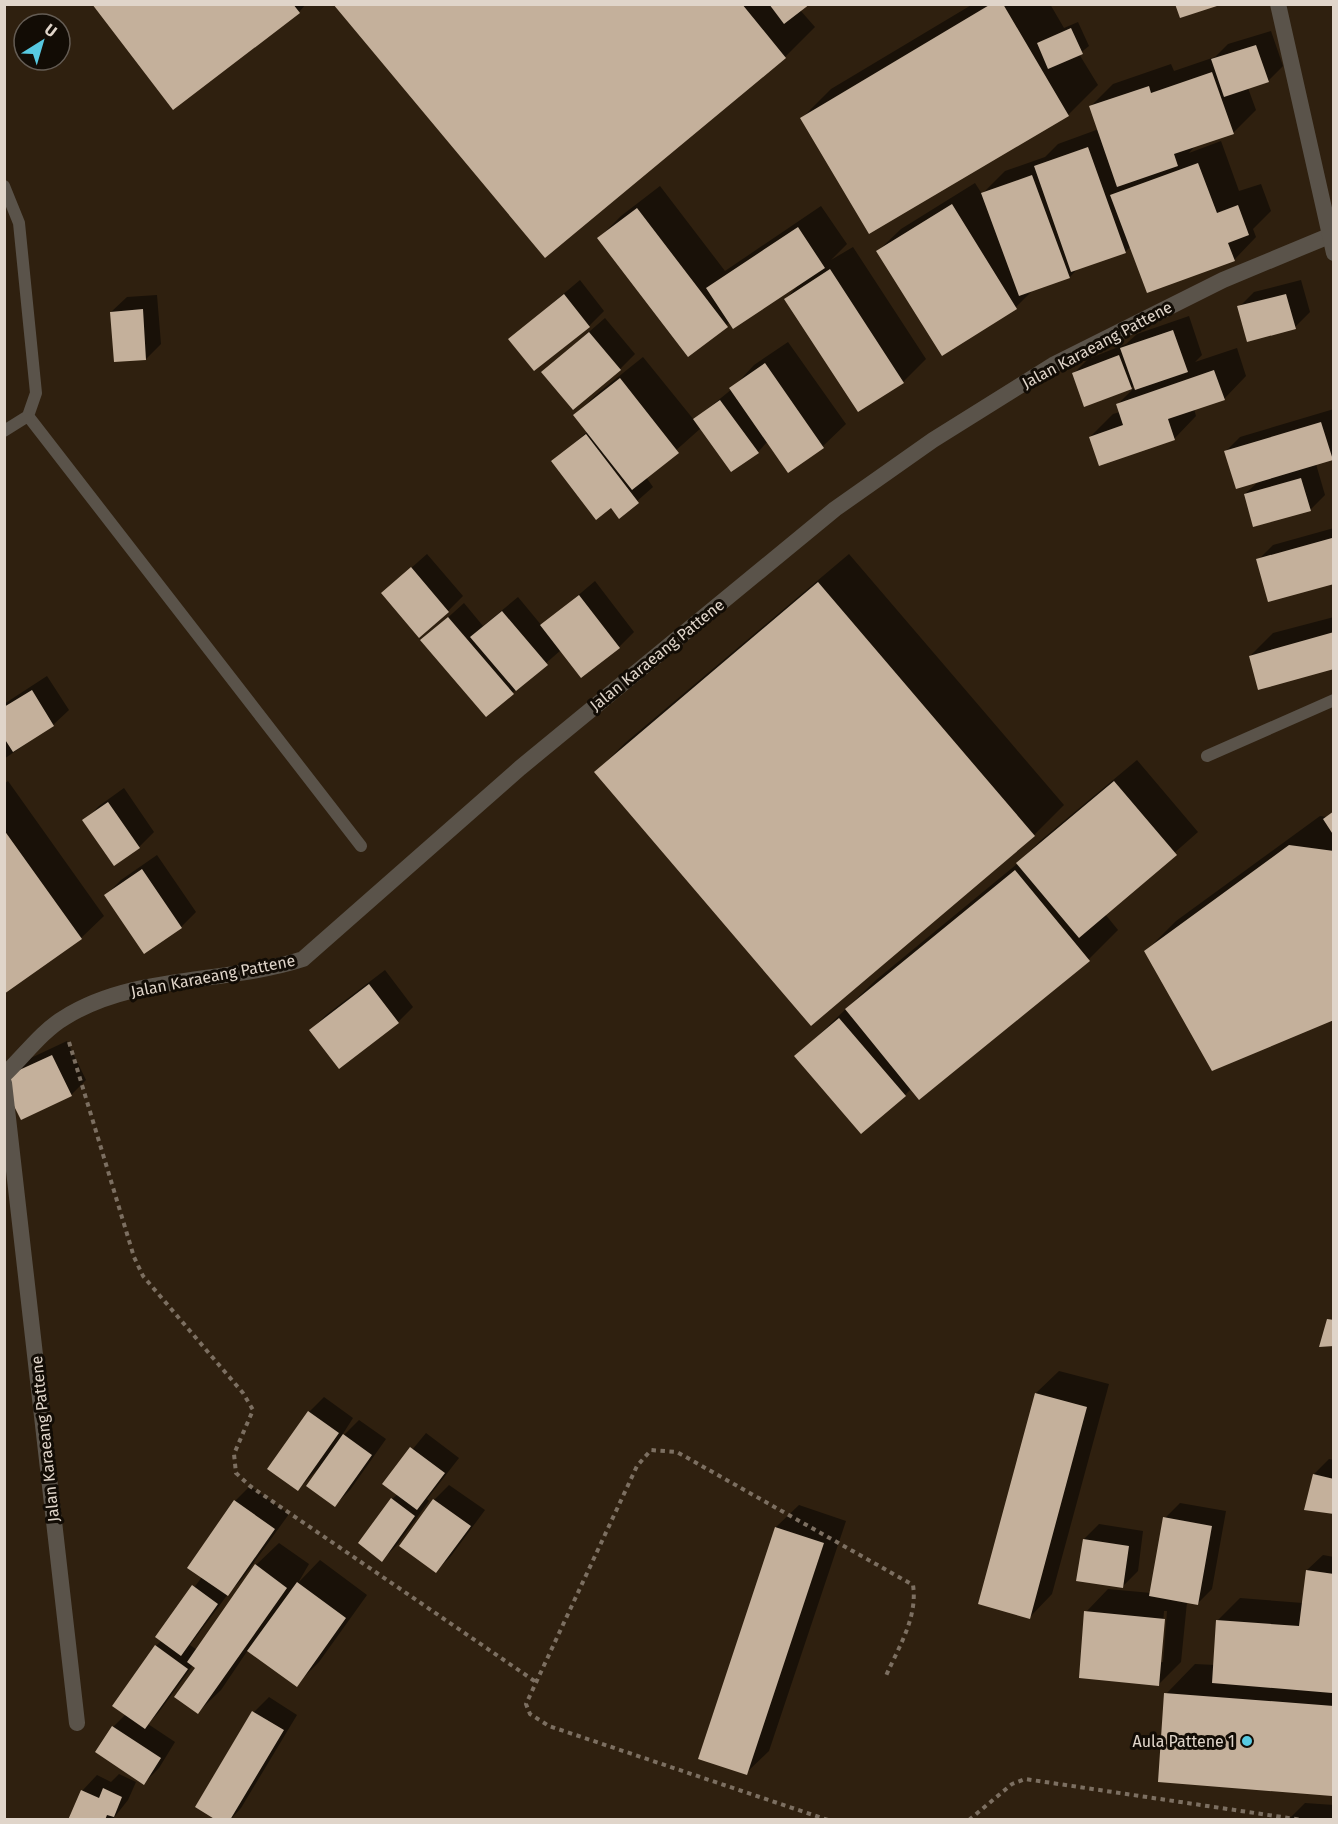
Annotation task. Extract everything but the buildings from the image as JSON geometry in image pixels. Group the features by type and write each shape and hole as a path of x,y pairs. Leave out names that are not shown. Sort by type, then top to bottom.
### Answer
{"street":[{"path":"1278,4 1334,253"},
{"name":"Jalan Karaeang Pattene","path":"4,1075 62,1019 110,995 276,967 303,959 520,768 854,495 933,440 1053,365 1223,280 1329,236"},
{"name":"Jalan Karaeang Pattene","path":"4,1083 76,1723"}],"lane":[{"path":"4,186 19,223 36,393 28,416 4,431"},
{"path":"28,416 361,846"},
{"path":"1207,756 1334,700"}],"path":[{"path":"62,1019 134,1257 143,1275 243,1393 253,1410 234,1454 236,1473 250,1486 536,1682"},
{"path":"828,1820 537,1722 530,1714 526,1704 536,1682 637,1466 651,1450 677,1452 913,1585 915,1598 910,1622 885,1678"},
{"path":"969,1820 1011,1784 1025,1779 1302,1820"}],"place":[{"name":"Aula Pattene 1","path":"1247,1741"}]}
